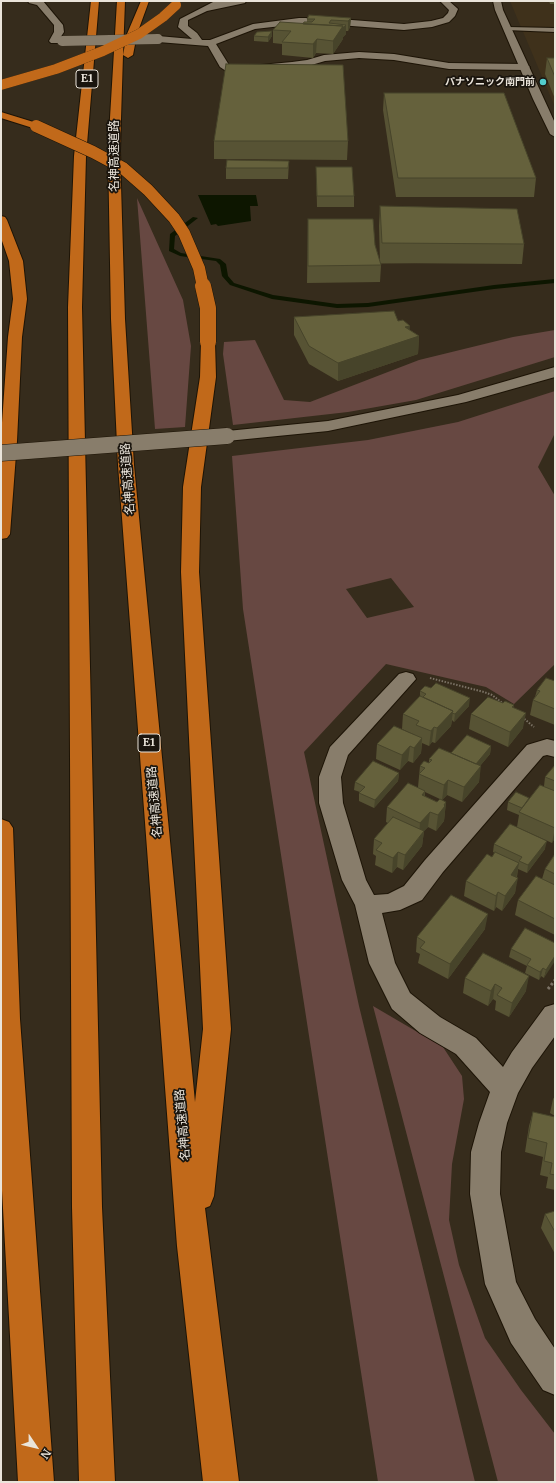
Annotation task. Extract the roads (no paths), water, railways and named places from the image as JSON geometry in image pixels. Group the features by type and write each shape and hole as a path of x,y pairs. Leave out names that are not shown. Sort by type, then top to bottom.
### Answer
{"highway":[{"name":"E1","path":"95,1 80,156 75,307 87,1207 97,1482"},
{"name":"名神高速道路","path":"121,1 114,151 118,319 126,465 193,1246 221,1482"},
{"path":"114,151 121,132 132,34 146,1"},
{"path":"1,85 56,69 103,51 139,34 163,17 178,3"},
{"path":"1,115 36,126 93,152 123,168 148,190 174,218 184,233 199,268 208,308 208,377 192,487 190,572 217,1029 193,1246"},
{"path":"1,220 16,261 20,299 15,337 9,441 1,534"},
{"path":"4,321 15,337"},
{"path":"1,828 6,1019 36,1482"}],"street":[{"path":"32,1 40,3 58,25 59,32 54,41 158,39 200,43 211,43 253,27 299,20 404,27 432,24 446,20 452,14 454,9 444,1"},
{"path":"200,43 194,35 182,27 184,19 222,1"},
{"path":"198,12 242,1"},
{"path":"497,1 508,30 555,134"},
{"path":"211,43 226,68 250,69 292,65 308,63 324,58 359,55 394,57 449,66 525,67"},
{"path":"1,453 227,436 335,424 460,399 555,372"},
{"path":"406,678 338,752 330,777 331,803 354,880 366,905 382,963 401,1001 430,1025 466,1046 505,1089"},
{"path":"366,905 391,903 413,893 434,866 535,750 551,748"},
{"path":"555,1015 522,1060 505,1089 493,1123 486,1152 485,1194 501,1284 523,1331 555,1378"}],"lane":[{"path":"508,30 555,30"}],"waterway":[{"path":"195,218 172,235 171,250 180,254 218,260 223,264 225,276 232,284 272,297 337,306 368,305 494,287 555,281"}],"place":[{"name":"パナソニック南門前","path":"543,82"}]}
